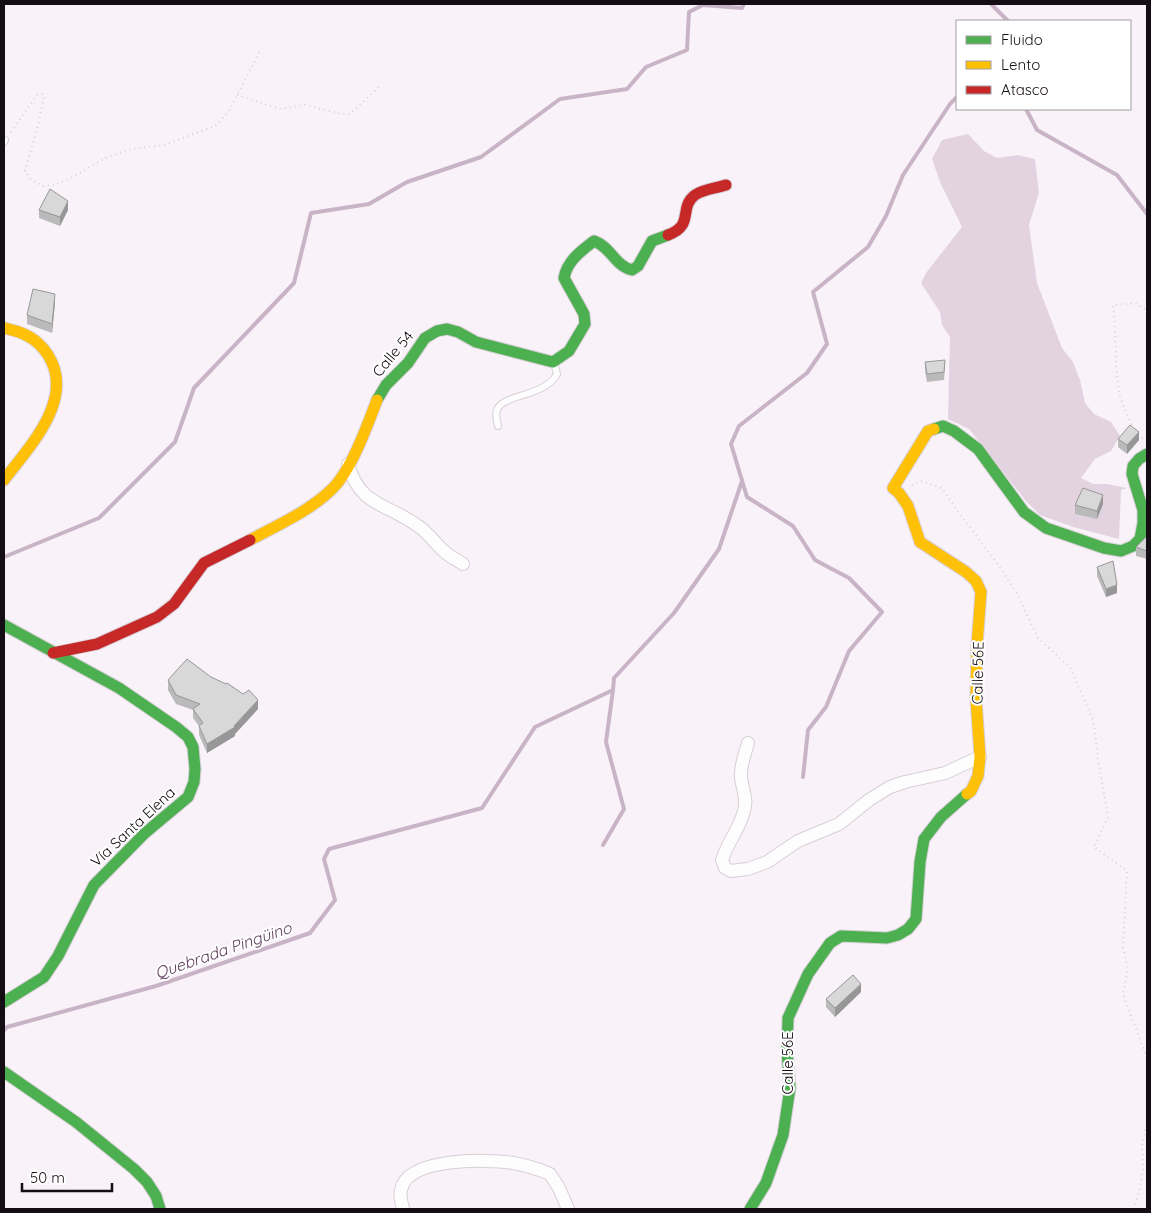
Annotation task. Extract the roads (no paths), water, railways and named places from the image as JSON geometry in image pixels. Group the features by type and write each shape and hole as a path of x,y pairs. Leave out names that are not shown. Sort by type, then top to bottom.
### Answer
{"street":[{"path":"553,362 569,351 585,324 584,314 564,278 565,271 577,255 594,241 600,242 622,267 632,270 638,266 652,241 676,232 683,226 688,203 696,194 726,185"},
{"path":"4,328 24,331 42,346 55,366 58,381 55,400 45,423 4,480"},
{"name":"Calle 54","path":"53,653 97,644 157,617 174,604 204,563 318,502 335,486 348,464 366,429 377,399 386,386 408,364 425,338 437,331 447,328 476,342 553,362"},
{"name":"Calle 56E","path":"750,1209 766,1182 783,1135 790,1088 787,1052 788,1018 808,974 830,943 841,936 887,938 898,935 908,929 916,919 920,862 924,838 941,817 971,791 978,776 980,757 976,699 981,592 976,581 966,572 920,542 908,506 899,492 893,488 928,431 942,426 954,431 978,449 1024,512 1046,528 1104,548 1121,551 1133,546 1140,538 1143,524 1142,510 1132,474 1133,466 1147,454"},
{"path":"348,464 352,479 362,492 380,505 419,526 446,552 463,564"},
{"name":"Vía Santa Elena","path":"4,625 143,703 188,737 195,756 194,782 188,797 145,833 94,885 58,956 44,977 4,1002"},
{"path":"748,743 742,764 741,776 746,800 744,813 722,860 725,868 732,871 758,866 798,841 839,824 868,800 890,788 905,782 945,774 980,757"},
{"path":"4,1072 76,1122 134,1169 151,1189 160,1209"},
{"path":"404,1209 400,1196 401,1188 416,1171 426,1166 481,1161 512,1162 550,1174 560,1188 568,1209"}],"lane":[{"path":"498,426 496,412 499,405 505,401 547,386 554,380 557,374 553,362"}],"waterway":[{"path":"4,557 99,518 175,442 194,388 294,283 311,213 369,204 407,182 481,157 560,99 627,89 646,67 687,50 689,12 703,5 742,8 744,4"},
{"path":"991,4 1007,20"},
{"path":"803,777 808,730 826,707 849,651 882,612 849,578 815,560 793,526 747,497 731,444 739,426 807,373 827,344 813,292 868,247 886,216 903,175 950,104 956,98"},
{"path":"1027,110 1037,130 1117,175 1147,214"},
{"name":"Quebrada Pingüino","path":"4,1030 7,1027 156,986 310,933 335,900 324,859 329,849 482,808 535,727 613,690 614,678 674,613 719,549 742,481"},
{"path":"603,845 624,809 606,742 613,690"}]}
